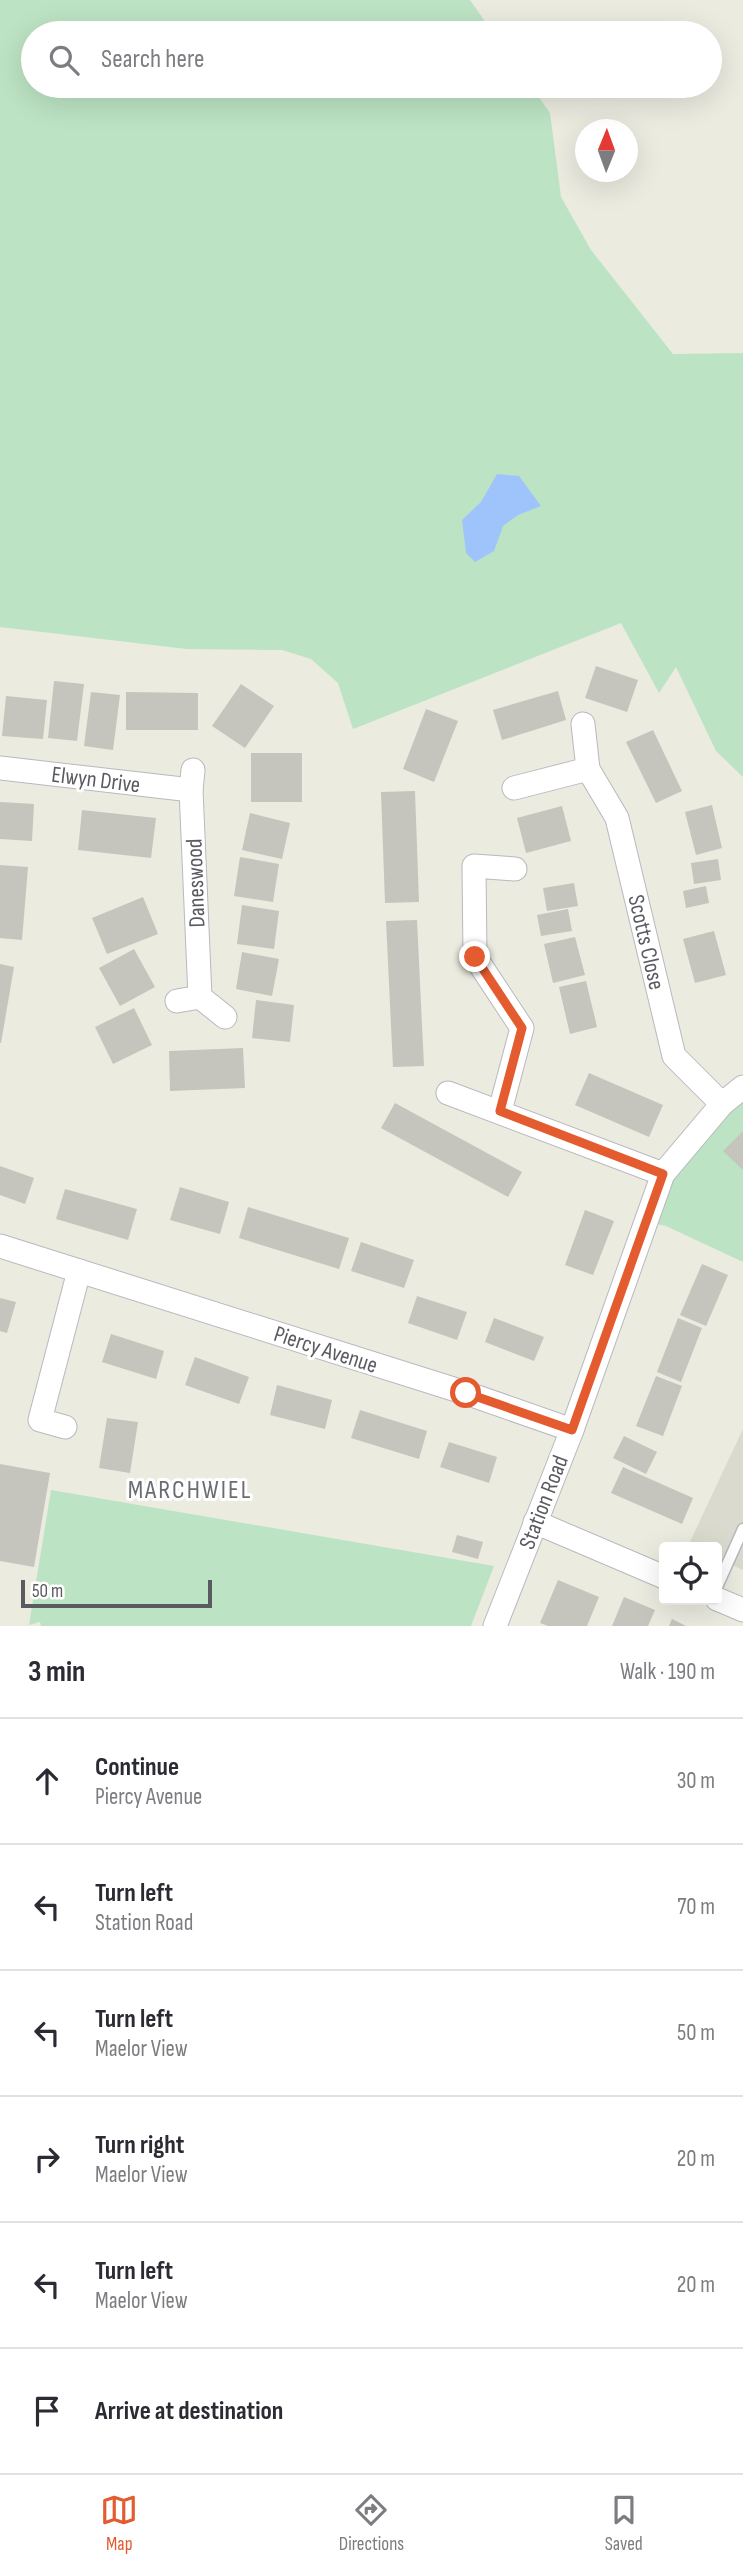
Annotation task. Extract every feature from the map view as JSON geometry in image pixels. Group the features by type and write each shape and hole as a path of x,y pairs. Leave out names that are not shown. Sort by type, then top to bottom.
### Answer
{"street":[{"name":"Scotts Close","path":"583,724 587,769 617,818 674,1056 722,1104"},
{"name":"Elwyn Drive","path":"0,768 192,780"},
{"path":"514,788 587,769"},
{"name":"Daneswood","path":"192,780 200,997"},
{"path":"500,1111 522,1028 475,957 474,866 515,869"},
{"path":"177,1001 200,997 225,1017"},
{"name":"Station Road","path":"495,1626 572,1430 663,1174 722,1104 743,1087"},
{"path":"447,1093 663,1174"},
{"name":"Piercy Avenue","path":"0,1246 466,1393 572,1430"},
{"path":"65,1427 40,1420 79,1271"},
{"path":"535,1522 659,1575"},
{"path":"722,1601 743,1610"}],"lane":[{"path":"722,1576 743,1529"}],"shaded area":[{"path":"743,1429 743,1570 722,1560 722,1542 690,1542"}],"green space":[{"path":"0,0 470,0 485,21 21,21 21,98 539,98 550,113 561,197 591,250 673,354 743,353 743,777 716,751 676,667 659,693 621,623 353,729 338,683 311,659 282,650 187,649 0,627"},
{"path":"743,1101 743,1262 666,1226 652,1223 664,1194 696,1146"},
{"path":"51,1490 494,1566 471,1626 41,1626 40,1622 29,1625"}],"water":[{"path":"497,474 519,476 541,506 518,515 503,526 494,551 475,562 466,553 462,520 481,502"}],"building":[{"path":"596,666 638,680 627,712 585,698"},
{"path":"54,681 84,684 77,741 48,738"},
{"path":"241,684 274,706 245,748 212,726"},
{"path":"558,691 566,720 502,740 493,710"},
{"path":"91,692 120,695 113,750 84,746"},
{"path":"126,692 198,693 198,730 126,730"},
{"path":"6,696 47,700 43,739 2,736"},
{"path":"426,709 458,721 434,782 403,769"},
{"path":"653,730 682,791 656,803 626,742"},
{"path":"251,753 302,753 302,802 251,802"},
{"path":"415,791 419,902 385,903 381,792"},
{"path":"0,802 34,804 32,841 0,839"},
{"path":"712,805 722,848 696,855 685,812"},
{"path":"562,806 571,841 526,853 517,818"},
{"path":"82,810 156,818 151,858 78,850"},
{"path":"250,813 290,823 282,859 242,850"},
{"path":"240,857 279,864 273,902 234,896"},
{"path":"718,859 721,880 694,884 691,863"},
{"path":"0,865 28,867 22,940 0,938"},
{"path":"574,883 578,906 547,911 543,888"},
{"path":"706,886 709,903 686,908 683,891"},
{"path":"143,897 158,934 107,954 92,918"},
{"path":"242,905 279,911 274,949 237,944"},
{"path":"568,909 572,931 541,936 537,915"},
{"path":"417,920 424,1066 393,1067 386,921"},
{"path":"714,931 726,975 695,983 683,939"},
{"path":"575,937 585,975 553,983 544,944"},
{"path":"134,949 155,987 120,1006 99,968"},
{"path":"242,952 279,959 272,996 236,989"},
{"path":"0,964 14,967 1,1043 0,1043"},
{"path":"586,981 597,1027 570,1034 559,987"},
{"path":"256,1000 294,1005 290,1042 252,1038"},
{"path":"134,1008 152,1045 113,1064 95,1027"},
{"path":"243,1048 245,1088 170,1091 169,1051"},
{"path":"589,1073 663,1105 649,1137 575,1105"},
{"path":"395,1103 522,1172 508,1197 381,1128"},
{"path":"743,1131 743,1170 723,1151"},
{"path":"0,1166 34,1178 25,1204 0,1195"},
{"path":"180,1187 229,1202 220,1234 170,1220"},
{"path":"65,1189 137,1209 128,1240 56,1219"},
{"path":"248,1207 349,1238 339,1269 239,1238"},
{"path":"585,1210 614,1221 593,1275 565,1265"},
{"path":"361,1242 414,1260 404,1288 351,1271"},
{"path":"702,1264 728,1275 706,1326 680,1315"},
{"path":"417,1296 467,1312 457,1340 408,1323"},
{"path":"0,1298 16,1302 7,1333 0,1331"},
{"path":"494,1318 544,1337 534,1361 485,1342"},
{"path":"678,1318 702,1328 681,1382 657,1372"},
{"path":"111,1334 164,1351 156,1379 102,1362"},
{"path":"195,1357 249,1377 239,1404 185,1385"},
{"path":"656,1376 682,1386 663,1436 636,1426"},
{"path":"277,1385 332,1400 325,1429 270,1415"},
{"path":"360,1410 427,1431 419,1459 351,1438"},
{"path":"107,1418 138,1422 130,1473 99,1468"},
{"path":"624,1436 657,1452 646,1474 613,1458"},
{"path":"449,1442 497,1457 489,1483 440,1467"},
{"path":"0,1464 50,1473 34,1567 0,1561"},
{"path":"623,1467 693,1498 682,1524 611,1493"},
{"path":"457,1535 483,1542 478,1559 452,1552"},
{"path":"558,1580 599,1597 587,1626 548,1626 540,1623"},
{"path":"624,1597 655,1610 648,1626 612,1626"},
{"path":"672,1619 686,1626 669,1626"}],"district":[{"name":"MARCHWIEL","path":"190,1489"}],"route":[{"path":"466,1393 572,1430 663,1174 500,1111 522,1028 475,957"}]}
